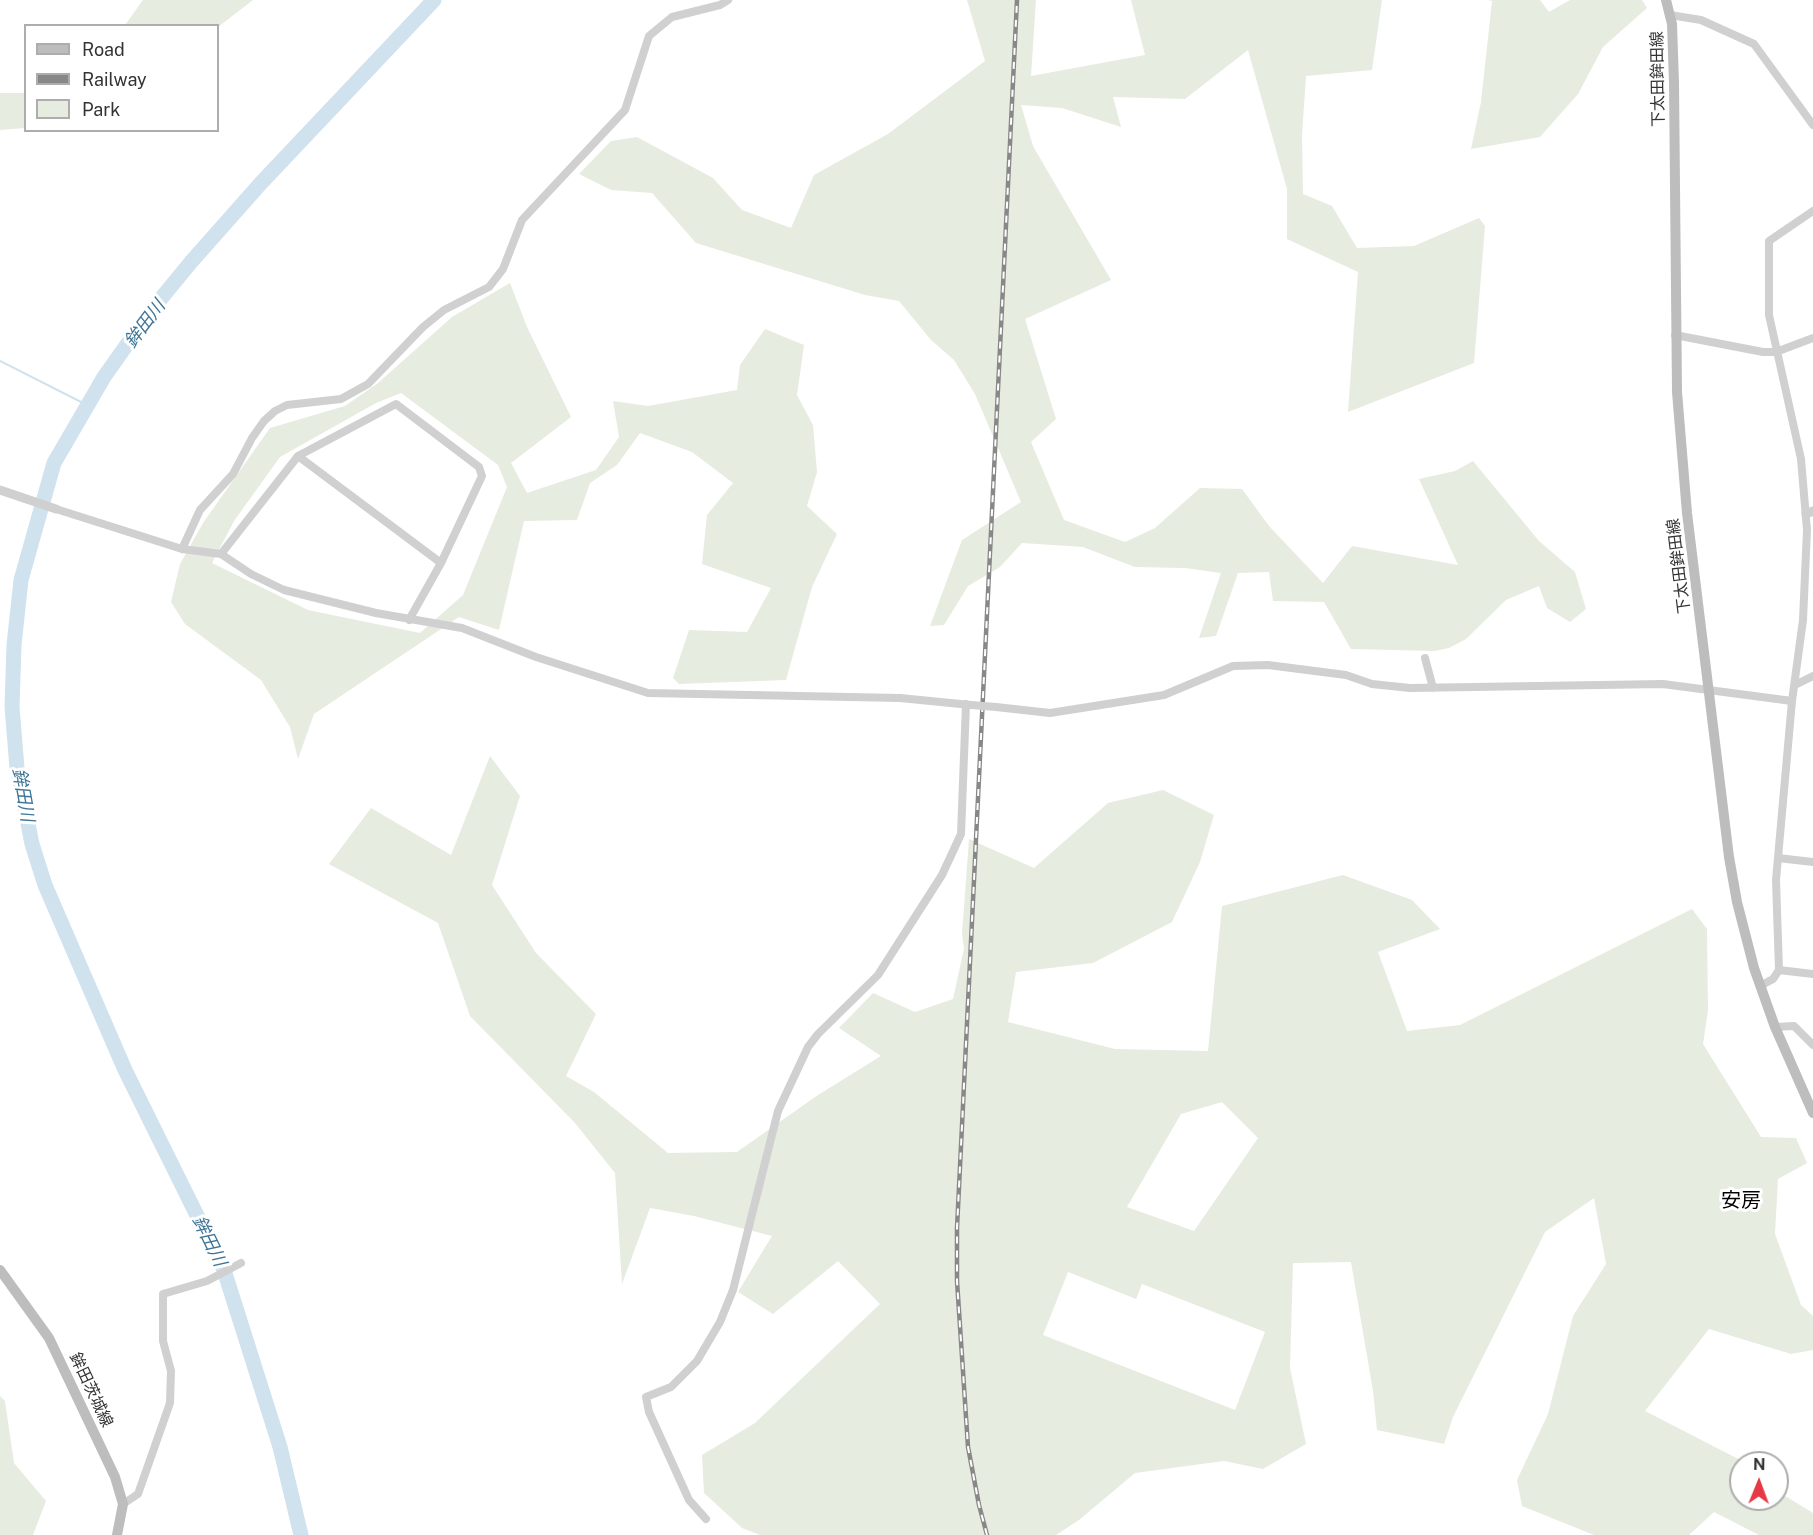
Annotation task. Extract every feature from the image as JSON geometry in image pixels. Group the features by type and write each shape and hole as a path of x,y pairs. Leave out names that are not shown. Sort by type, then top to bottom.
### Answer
{"main road":[{"name":"下太田鉾田線","path":"1666,0 1670,15 1674,84 1675,335 1682,460 1729,857 1737,902 1760,986 1775,1027 1813,1113"},
{"name":"鉾田茨城線","path":"0,1270 34,1315 58,1356 116,1477 123,1504 117,1535"}],"street":[{"path":"182,549 200,510 233,474 252,438 264,421 275,411 287,405 341,399 368,384 437,316 489,287 503,268 522,220 625,110 649,36 672,17 720,5 728,0"},
{"path":"1670,15 1701,20 1754,44 1813,125"},
{"path":"1760,986 1773,979 1779,970 1778,858 1807,570 1810,513 1802,459 1769,315 1769,241 1813,211"},
{"path":"1675,335 1763,352 1776,352 1813,338"},
{"path":"221,554 298,456 396,404 479,467 482,476 441,563 409,620"},
{"path":"298,456 441,563"},
{"path":"0,490 182,549 221,554 251,574 284,590 409,620 462,628 536,657 648,693 795,694 900,698 1050,713 1164,695 1233,666 1268,665 1346,675 1372,684 1433,688 1663,684 1709,692 1792,701"},
{"path":"1425,658 1433,688"},
{"path":"1795,685 1813,676"},
{"path":"706,1519 689,1500 649,1412 646,1397 671,1387 698,1361 720,1322 736,1280 778,1111 808,1047 818,1034 878,975 942,875 961,834 968,704"},
{"path":"1778,858 1813,862"},
{"path":"1779,970 1813,974"},
{"path":"1775,1027 1794,1026 1813,1045"},
{"path":"123,1504 138,1494 170,1403 171,1371 163,1341 163,1294 207,1281 241,1263"}],"green space":[{"path":"143,0 253,0 219,26 219,24 126,24"},
{"path":"967,0 1036,0 1031,76 1145,55 1131,0 1382,0 1372,70 1306,76 1302,135 1303,194 1332,206 1357,248 1414,246 1479,218 1485,226 1474,363 1348,412 1358,272 1287,239 1287,189 1248,50 1185,99 1113,97 1121,127 1062,108 1021,105 1033,146 1111,280 1025,319 1056,419 1031,442 1064,520 1125,542 1155,528 1200,488 1242,489 1269,526 1323,583 1352,546 1458,565 1419,479 1455,471 1473,461 1539,541 1575,572 1586,609 1570,622 1547,608 1539,586 1506,600 1466,639 1449,648 1435,651 1351,649 1324,602 1273,601 1269,572 1238,573 1216,636 1199,638 1221,573 1185,568 1135,567 1083,547 1022,543 1000,567 968,586 944,625 930,626 962,540 1021,502 975,394 954,360 931,340 899,301 865,295 696,243 652,193 611,190 579,174 611,141 637,137 713,178 742,210 791,228 814,175 888,134 985,61"},
{"path":"1488,0 1540,0 1549,12 1570,0 1642,0 1647,8 1603,47 1578,94 1540,137 1471,149 1481,102 1492,1"},
{"path":"0,93 24,93 24,128 0,130"},
{"path":"510,283 527,327 571,417 511,463 527,493 596,470 619,437 613,401 648,406 737,390 740,365 765,329 804,345 797,395 813,425 817,472 807,506 837,534 812,587 786,680 679,684 673,678 689,630 747,632 771,588 702,564 707,515 733,483 692,452 640,433 617,465 590,483 577,520 524,521 499,630 459,617 314,714 298,759 290,727 261,680 185,624 171,602 180,564 203,523 270,428 345,406 378,383 452,317","holes":["401,393 498,465 507,487 463,595 420,633 308,610 212,563 234,521 280,457 376,403"]},
{"path":"490,756 520,796 492,885 536,953 596,1014 566,1076 594,1092 668,1153 737,1152 818,1095 881,1056 839,1028 873,993 915,1012 953,999 964,949 962,934 969,839 1034,868 1108,803 1163,790 1214,815 1200,862 1172,922 1093,963 1016,972 1008,1022 1115,1049 1208,1051 1222,906 1343,875 1412,900 1440,929 1378,952 1407,1031 1460,1025 1692,909 1707,929 1708,1011 1703,1044 1761,1137 1796,1138 1807,1163 1778,1179 1775,1234 1801,1305 1813,1316 1813,1350 1791,1354 1709,1329 1645,1411 1729,1454 1729,1511 1789,1511 1789,1498 1813,1513 1813,1535 1759,1535 1714,1512 1689,1535 1594,1535 1522,1506 1517,1480 1548,1414 1573,1316 1606,1264 1594,1198 1545,1232 1453,1417 1444,1444 1377,1430 1373,1391 1351,1262 1293,1263 1290,1368 1306,1444 1263,1469 1224,1461 1135,1473 1079,1520 1056,1535 760,1535 742,1528 704,1493 702,1455 755,1423 880,1304 838,1261 773,1314 738,1292 772,1236 694,1216 650,1208 622,1284 615,1173 575,1123 470,1016 438,923 329,864 371,808 451,855","holes":["1222,1102 1258,1138 1194,1231 1127,1207 1181,1114","1068,1272 1136,1299 1142,1284 1265,1332 1235,1410 1043,1335"]},
{"path":"0,1396 5,1401 14,1463 46,1501 33,1535 0,1535"}],"waterway":[{"name":"鉾田川","path":"301,1535 280,1447 224,1270 125,1070 45,885 32,844 17,768 12,707 14,645 21,580 54,463 104,377 150,312 191,262 261,183 434,0"},
{"path":"0,361 87,405"}],"railway":[{"path":"987,1535 968,1447 957,1281 957,1228 1017,0"}],"district":[{"name":"安房","path":"1741,1201"}]}
